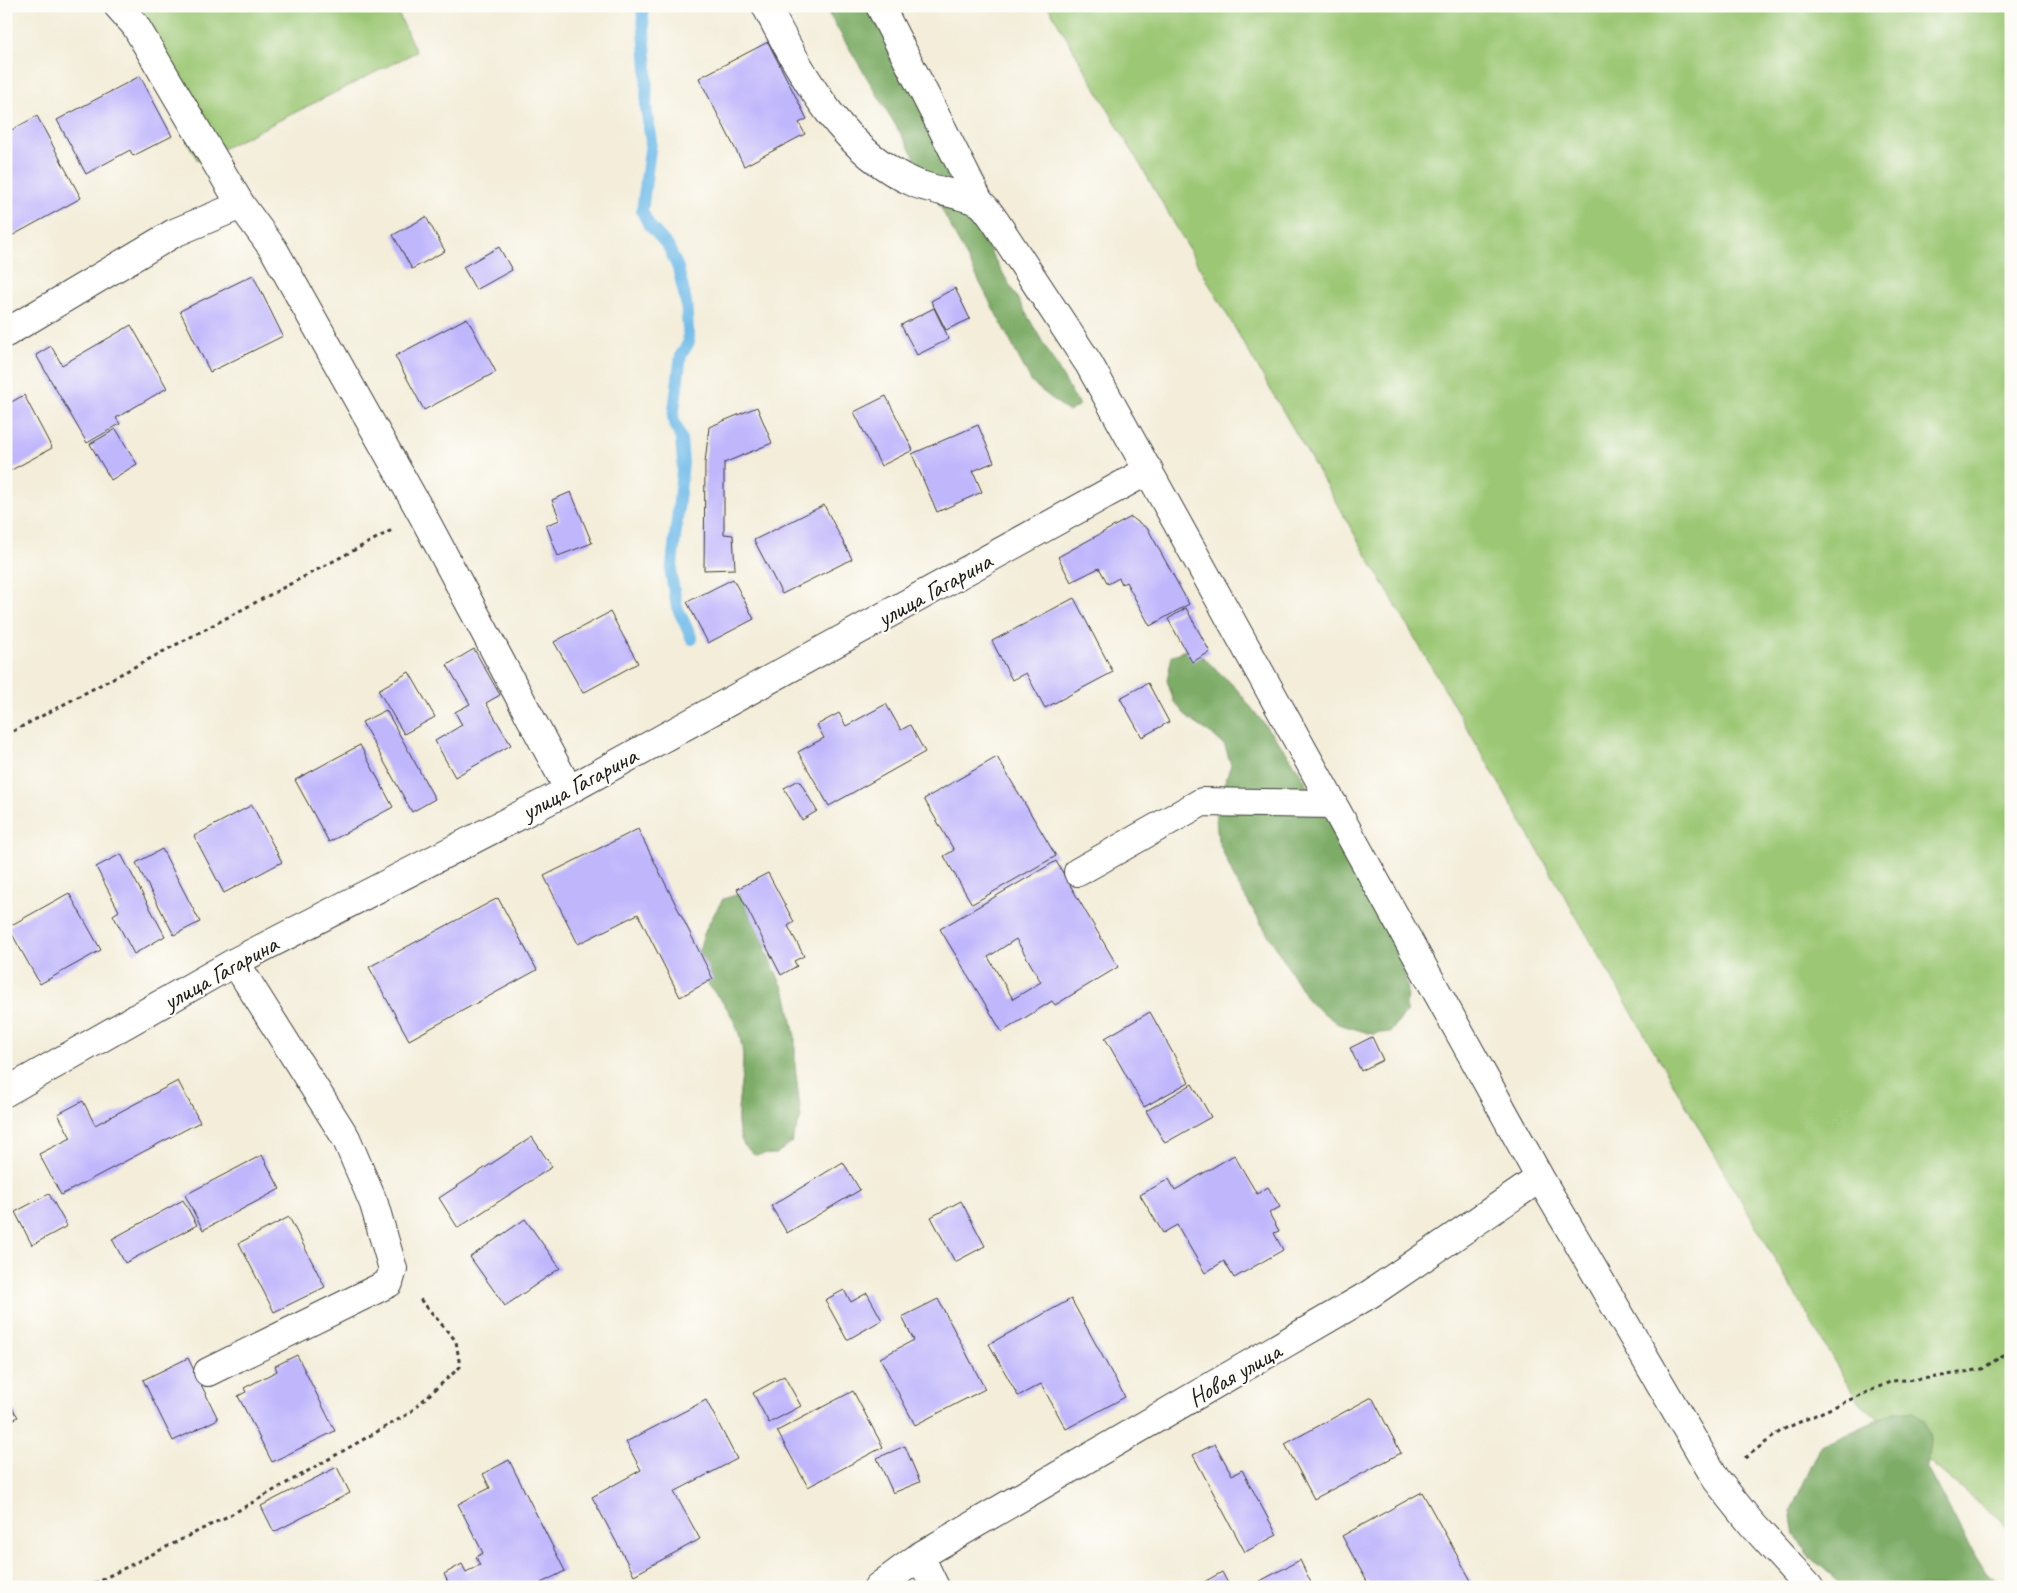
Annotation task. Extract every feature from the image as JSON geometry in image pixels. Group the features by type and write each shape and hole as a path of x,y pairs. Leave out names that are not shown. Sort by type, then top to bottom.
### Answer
{"street":[{"path":"118,6 135,25 241,205 274,250 422,514 569,790"},
{"path":"766,6 799,70 840,128 881,163 914,183 980,203"},
{"path":"880,6 980,203 995,221 1089,364 1540,1178 1716,1479 1751,1524 1809,1587"},
{"path":"6,333 174,233 241,205"},
{"name":"улица Гагарина","path":"6,1092 235,962 569,790 1149,470"},
{"path":"1078,872 1202,802 1333,804"},
{"path":"208,1372 389,1283 393,1269 374,1204 346,1138 235,962"},
{"name":"Новая улица","path":"878,1587 920,1556 1370,1294 1540,1178"},
{"path":"920,1556 935,1587"}],"path":[{"path":"6,735 422,514"},
{"path":"87,1587 234,1513 408,1414 460,1367 456,1341 393,1269"},
{"path":"1716,1479 1782,1430 1892,1381 1930,1378 1982,1369 2011,1350"}],"green space":[{"path":"115,6 395,6 416,52 198,161"},
{"path":"824,6 892,6 898,51 941,88 957,194 1079,405 1069,412 1032,383 914,156"},
{"path":"1048,6 2011,6 2011,1530 1858,1402"},
{"path":"1187,649 1195,650 1235,687 1290,757 1362,870 1400,946 1407,986 1406,1013 1390,1032 1372,1034 1338,1024 1309,1002 1236,882 1218,840 1215,808 1231,765 1225,746 1212,734 1189,719 1174,702 1167,680 1172,656"},
{"path":"739,894 749,902 764,933 766,952 787,996 795,1037 795,1066 801,1117 791,1143 776,1154 755,1155 744,1145 738,1122 743,1068 740,1038 730,1013 704,978 699,959 704,935 723,899"},
{"path":"1895,1412 1914,1412 1925,1422 1930,1439 1927,1465 1965,1539 1987,1575 2011,1587 1845,1587 1807,1554 1795,1534 1791,1510 1821,1446"}],"building":[{"path":"768,42 807,119 799,123 805,134 744,166 699,78"},
{"path":"140,76 172,136 133,156 130,150 86,174 57,120"},
{"path":"37,116 81,198 6,239 6,133"},
{"path":"426,217 445,251 412,269 393,235"},
{"path":"499,247 512,270 476,290 463,267"},
{"path":"253,275 283,336 210,372 180,311"},
{"path":"955,288 970,319 946,330 931,301"},
{"path":"934,308 949,339 917,355 901,325"},
{"path":"467,318 496,372 424,410 395,356"},
{"path":"131,325 167,388 116,418 120,424 87,443 36,355 51,346 62,365"},
{"path":"24,395 52,448 6,473 6,405"},
{"path":"886,396 913,450 881,466 854,412"},
{"path":"757,407 772,443 724,463 724,534 733,535 735,569 704,570 705,463 709,427"},
{"path":"978,425 994,462 973,471 982,492 937,512 912,454"},
{"path":"116,429 137,464 111,480 90,444"},
{"path":"571,492 592,543 558,556 546,525 560,520 552,500"},
{"path":"824,505 852,559 782,594 754,540"},
{"path":"1131,517 1148,529 1189,604 1150,626 1126,582 1122,584 1119,578 1108,584 1099,568 1071,582 1058,557"},
{"path":"733,579 754,619 708,643 687,602"},
{"path":"1074,598 1113,672 1045,708 1026,673 1012,680 992,641"},
{"path":"1186,608 1210,652 1192,662 1168,619"},
{"path":"610,612 638,663 583,693 554,642"},
{"path":"474,649 500,695 486,703 511,745 455,777 435,741 462,725 455,712 470,704 447,665"},
{"path":"409,672 435,717 404,734 378,690"},
{"path":"1148,683 1169,722 1142,737 1120,698"},
{"path":"886,704 901,730 910,725 925,752 829,806 798,752 824,738 817,725 839,713 846,726"},
{"path":"386,710 435,799 412,812 362,722"},
{"path":"360,745 393,807 329,842 295,780"},
{"path":"997,757 1056,856 972,904 944,856 954,850 924,799"},
{"path":"799,780 817,811 802,820 784,788"},
{"path":"252,805 282,862 224,893 194,836"},
{"path":"638,829 713,979 680,997 638,914 578,944 544,876"},
{"path":"162,849 200,922 174,935 136,863"},
{"path":"121,854 165,936 134,954 113,915 119,911 96,867"},
{"path":"1056,861 1118,967 1055,1005 1052,1001 1002,1032 940,929","holes":["1016,939 1041,982 1013,999 988,957"]},
{"path":"768,873 794,922 788,926 804,956 794,961 797,966 781,975 737,889"},
{"path":"69,893 101,950 40,984 8,927"},
{"path":"498,898 537,970 409,1040 369,967"},
{"path":"1150,1012 1189,1082 1144,1107 1105,1038"},
{"path":"1372,1037 1383,1060 1361,1071 1350,1048"},
{"path":"178,1081 200,1122 61,1195 39,1154 71,1138 58,1114 83,1101 95,1125"},
{"path":"1192,1084 1211,1117 1165,1143 1146,1111"},
{"path":"532,1137 552,1167 458,1228 439,1198"},
{"path":"262,1155 280,1189 203,1230 185,1195"},
{"path":"1234,1155 1257,1194 1268,1187 1280,1207 1269,1213 1279,1231 1274,1233 1283,1250 1234,1278 1224,1261 1205,1273 1177,1225 1163,1233 1140,1195 1169,1179 1175,1190"},
{"path":"843,1162 860,1190 787,1233 771,1206"},
{"path":"49,1194 67,1226 32,1245 15,1212"},
{"path":"183,1200 197,1225 125,1263 112,1239"},
{"path":"961,1201 985,1246 955,1262 931,1217"},
{"path":"289,1217 325,1287 274,1312 239,1243"},
{"path":"525,1219 560,1268 505,1306 470,1257"},
{"path":"844,1290 851,1302 867,1293 882,1320 847,1340 825,1300"},
{"path":"938,1299 985,1389 915,1425 880,1358 914,1340 902,1317"},
{"path":"1071,1299 1125,1397 1066,1429 1041,1384 1018,1396 989,1344"},
{"path":"297,1355 335,1431 272,1462 238,1396 246,1392 244,1388 277,1371 275,1366"},
{"path":"188,1358 218,1419 173,1441 143,1380"},
{"path":"784,1376 801,1406 769,1423 753,1393"},
{"path":"853,1391 883,1447 808,1487 777,1431"},
{"path":"1372,1397 1401,1453 1314,1499 1285,1444"},
{"path":"6,1398 18,1417 6,1424"},
{"path":"706,1400 737,1459 674,1492 700,1539 634,1575 592,1497 641,1470 626,1442"},
{"path":"1215,1444 1232,1475 1242,1470 1277,1535 1245,1552 1193,1455"},
{"path":"905,1446 920,1482 893,1493 877,1458"},
{"path":"509,1460 565,1571 541,1583 543,1587 450,1587 444,1574 462,1564 466,1572 480,1565 476,1557 483,1553 458,1504 490,1488 483,1474"},
{"path":"337,1467 350,1493 274,1532 261,1506"},
{"path":"1422,1492 1474,1586 1370,1587 1342,1536"},
{"path":"1300,1560 1313,1587 1260,1587 1258,1582"},
{"path":"1222,1572 1230,1587 1195,1587"}],"waterway":[{"path":"642,6 647,68 646,107 651,142 642,211 649,225 668,246 678,268 686,302 689,342 681,355 673,418 681,439 683,463 671,575 677,607 692,639"}]}
